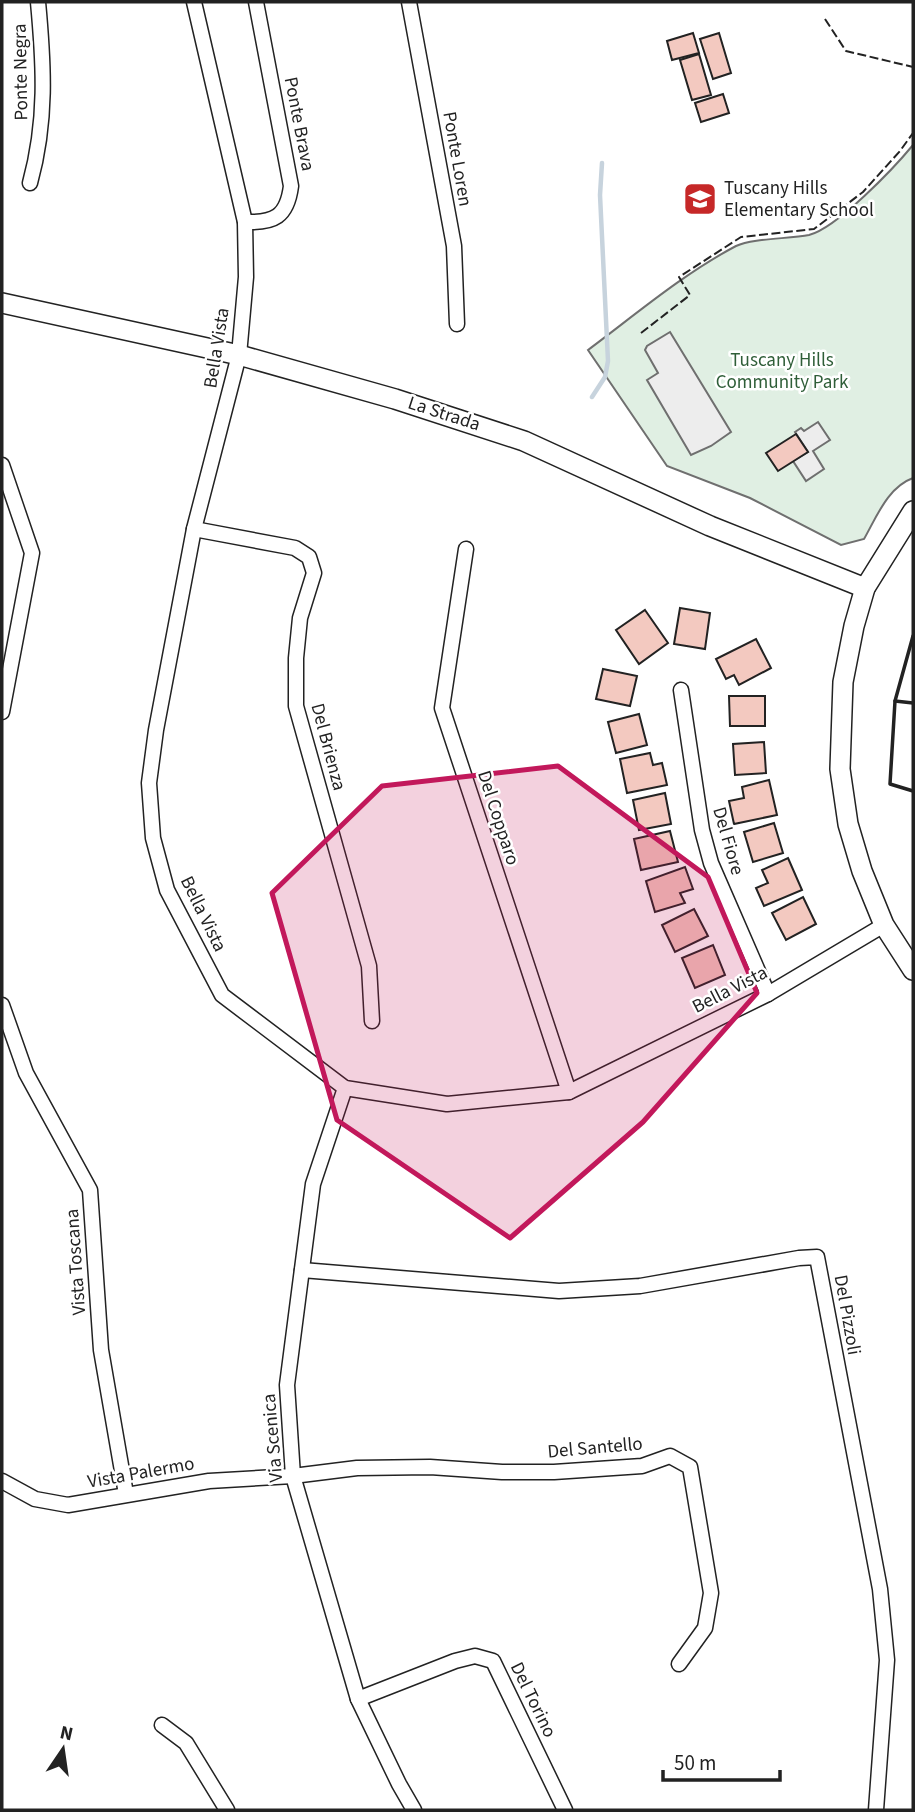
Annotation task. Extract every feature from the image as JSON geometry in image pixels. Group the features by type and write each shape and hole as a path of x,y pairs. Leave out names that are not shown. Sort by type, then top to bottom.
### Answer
{"street":[{"name":"Ponte Negra","path":"30,183 39,151 44,106 38,2"},
{"name":"Bella Vista","path":"194,2 244,222 246,277 239,355 194,529 156,730 149,783 153,838 167,890 222,995 345,1088 447,1104 569,1092 768,994 884,925"},
{"name":"Ponte Brava","path":"244,222 266,222 278,217 290,197 291,186 256,2"},
{"name":"Ponte Loren","path":"409,2 454,246 457,324"},
{"name":"La Strada","path":"2,303 239,355 395,399 524,441 710,526 865,588"},
{"path":"2,465 32,553 2,712"},
{"path":"913,511 865,588 854,626 843,682 840,715 840,769 851,835 884,925 913,970"},
{"name":"Del Brienza","path":"194,529 295,548 309,557 314,573 300,618 296,658 296,706 369,966 372,1021"},
{"name":"Del Copparo","path":"466,549 442,708 569,1092"},
{"name":"Del Fiore","path":"681,690 702,830 711,863 768,994"},
{"name":"Vista Toscana","path":"2,1005 26,1073 90,1189 101,1350 126,1494"},
{"name":"Via Scenica","path":"345,1088 313,1184 287,1385 293,1476 358,1699 414,1810"},
{"name":"Del Pizzoli","path":"302,1270 559,1291 640,1286 817,1257 882,1613 887,1660 876,1810"},
{"name":"Del Santello","path":"293,1476 357,1468 430,1466 502,1472 554,1472 642,1466 670,1456 690,1467 712,1593 705,1628 679,1664"},
{"name":"Vista Palermo","path":"2,1481 35,1499 68,1505 209,1481 293,1476"},
{"name":"Del Torino","path":"358,1699 455,1661 475,1656 493,1661 565,1810"},
{"path":"162,1725 186,1744 227,1810"}],"highlighted area":[{"path":"558,766 708,877 757,993 643,1122 510,1238 337,1120 272,893 382,786"}],"green space":[{"name":"Tuscany Hills Community Park","path":"913,145 913,478 904,482 890,495 864,539 841,545 750,498 667,466 588,350 678,282 736,246 752,241 809,235 821,230 849,210"}],"shaded area":[{"path":"670,332 731,432 711,446 691,455 647,380 658,373 645,350"},
{"path":"818,422 830,440 813,451 824,469 806,481 793,461 808,452 795,432 801,428 804,431"}],"building":[{"path":"693,33 699,53 672,60 667,41"},
{"path":"719,33 731,73 713,79 700,39"},
{"path":"699,54 711,95 692,100 680,60"},
{"path":"723,94 729,113 701,122 695,103"},
{"path":"796,434 808,452 778,471 766,453"},
{"path":"680,608 710,613 705,649 674,644"},
{"path":"645,610 668,643 639,664 616,630"},
{"path":"756,639 771,668 739,685 734,675 726,679 716,659"},
{"path":"603,669 637,676 630,706 596,699"},
{"path":"729,696 765,696 765,726 730,726"},
{"path":"639,714 647,745 616,753 608,722"},
{"path":"764,742 766,773 735,775 733,744"},
{"path":"650,753 653,765 662,763 667,785 627,793 620,759"},
{"path":"769,780 777,815 734,824 729,801 744,798 742,787"},
{"path":"665,793 671,824 639,830 633,800"},
{"path":"774,823 783,853 753,862 744,832"},
{"path":"670,831 678,862 641,870 634,839"},
{"path":"788,858 802,890 764,906 756,888 768,883 762,870"},
{"path":"685,867 693,889 680,893 685,903 655,912 646,881"},
{"path":"803,897 816,924 786,940 772,913"},
{"path":"694,909 708,936 675,952 662,925"},
{"path":"713,945 725,975 695,988 682,958"}],"waterway":[{"path":"592,397 605,377 608,361 600,195 602,163"}],"fence":[{"path":"825,19 846,51 913,67"},
{"path":"641,333 690,295 679,277 741,237 814,229 863,192 913,133"}],"wall":[{"path":"913,636 895,701 890,784 913,791"},
{"path":"895,701 913,703"}],"place":[{"name":"Tuscany Hills Elementary School","path":"700,199"}]}
